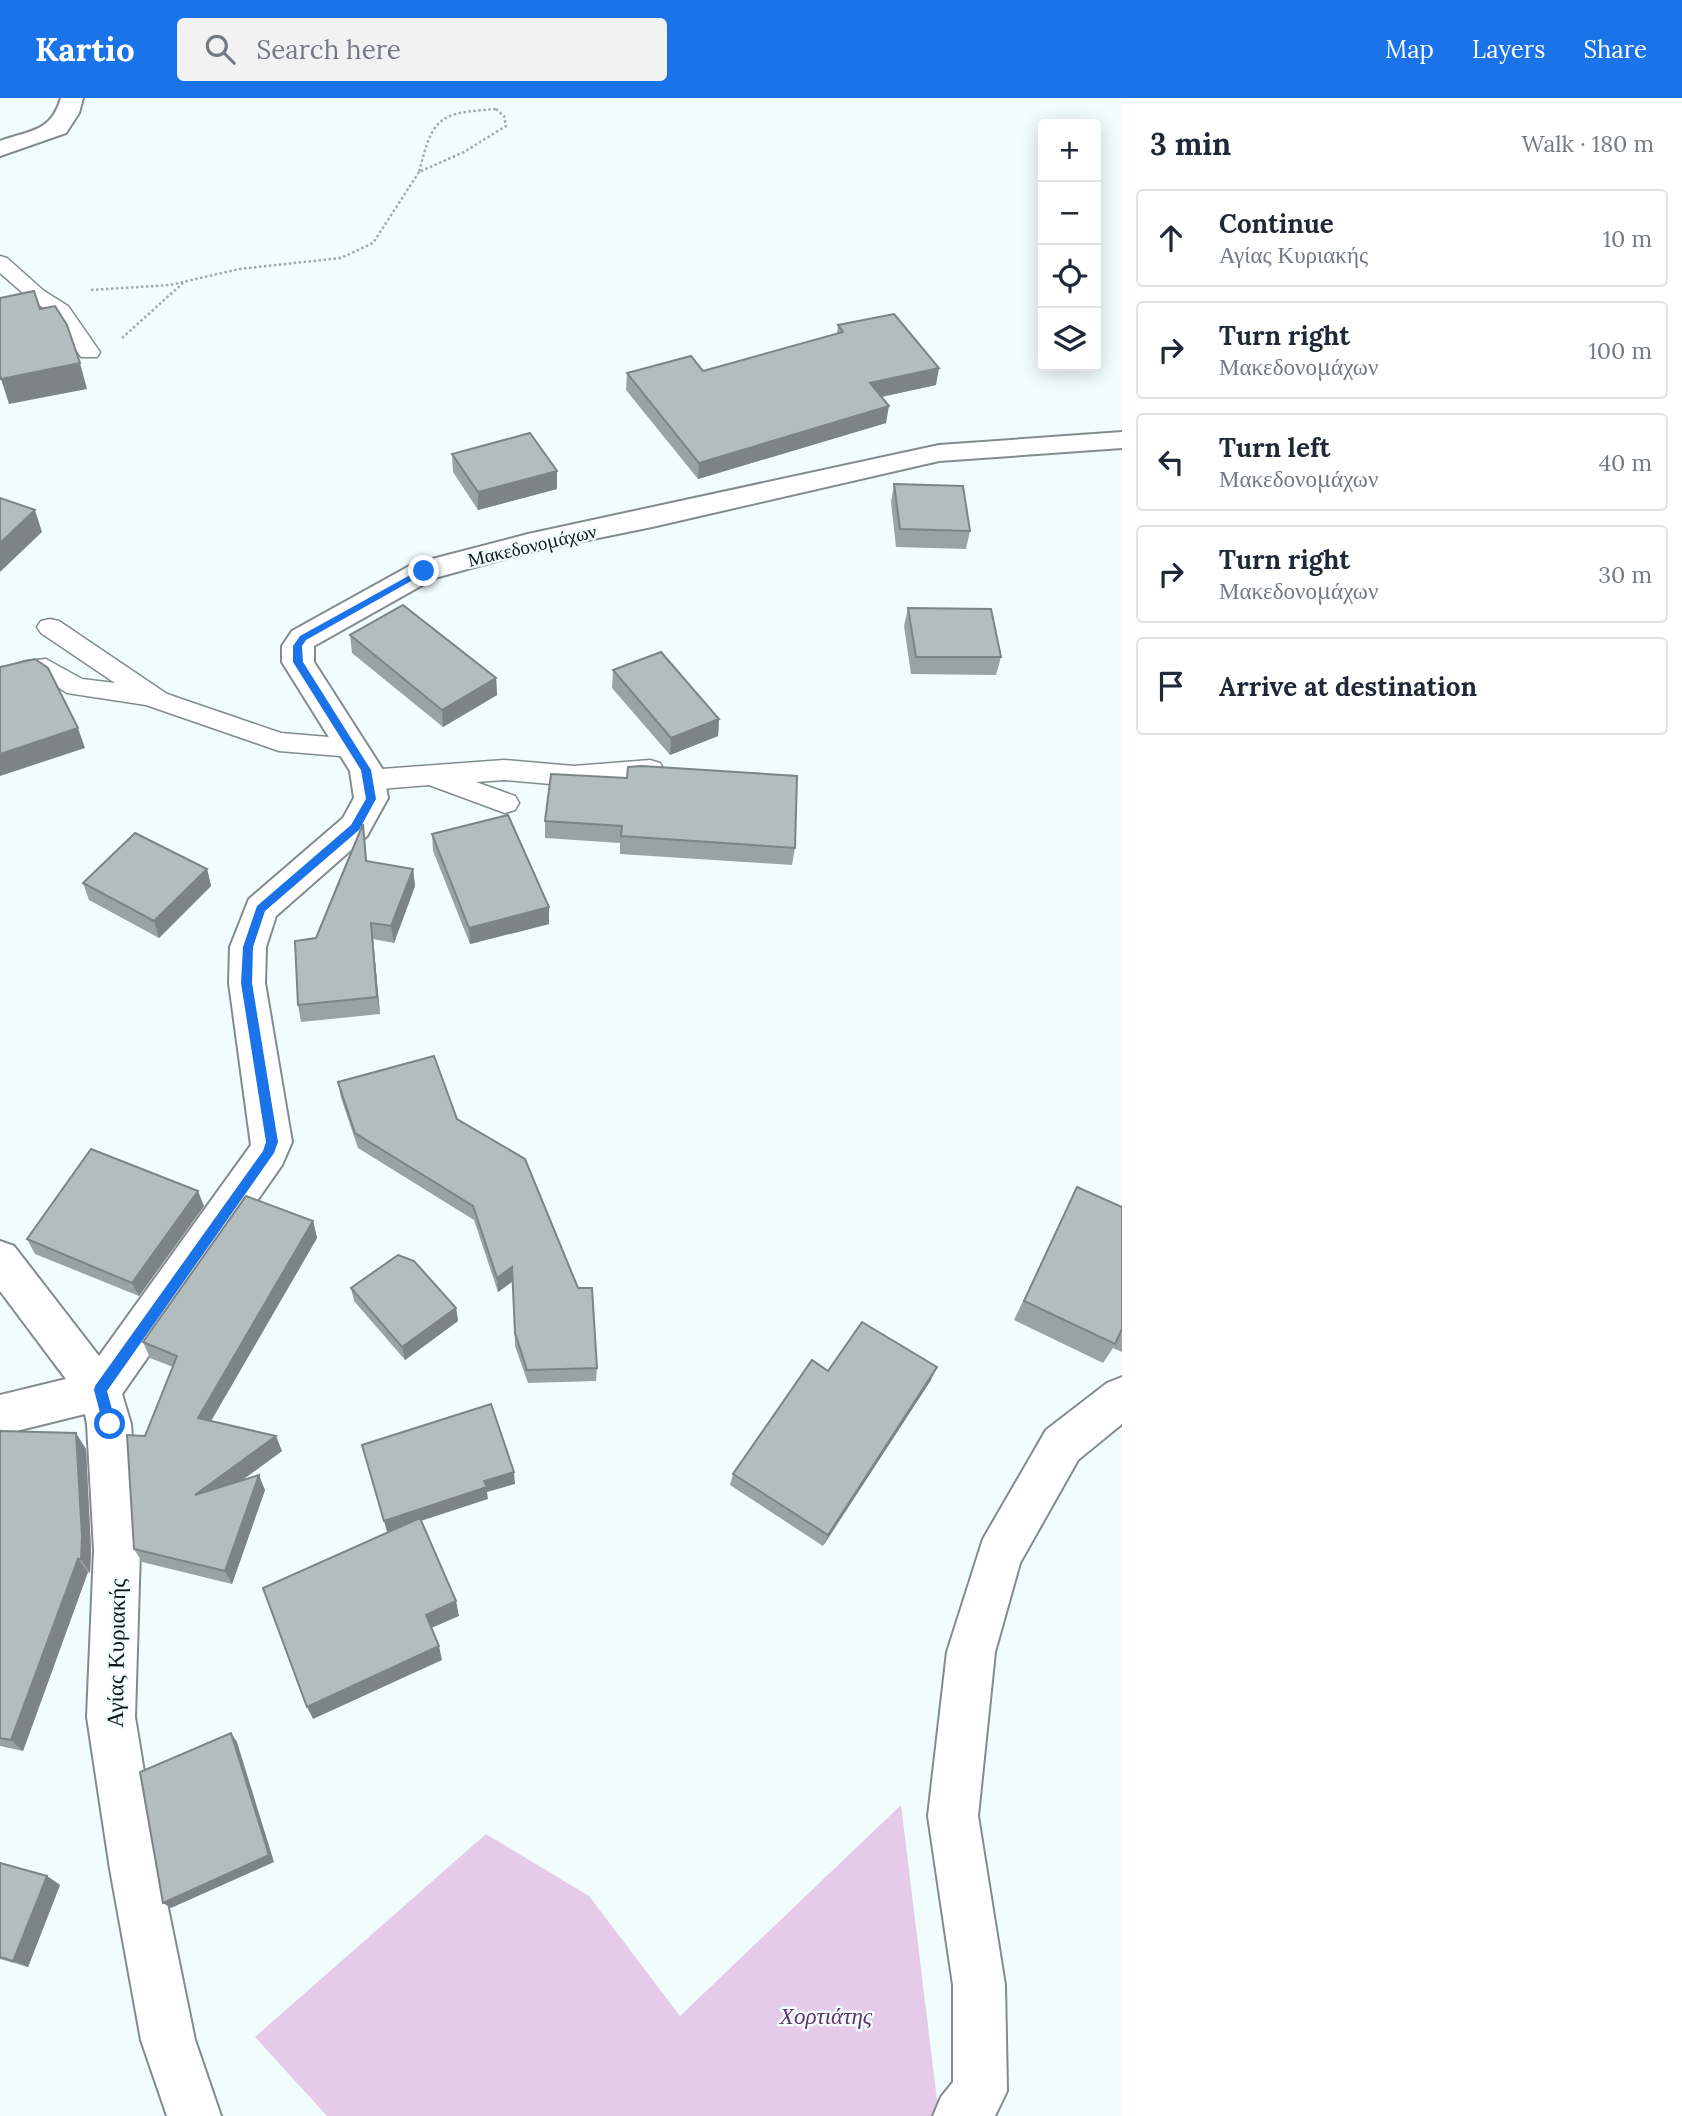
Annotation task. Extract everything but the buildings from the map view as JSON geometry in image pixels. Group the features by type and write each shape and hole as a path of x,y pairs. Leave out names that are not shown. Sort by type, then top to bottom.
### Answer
{"street":[{"path":"0,149 58,128 68,113 72,98"},
{"name":"Μακεδονομάχων","path":"368,780 366,770 298,662 298,646 303,638 424,571 528,543 652,518 939,453 1122,440"},
{"path":"0,1415 100,1390 268,1153 272,1142 247,983 248,947 261,909 355,827 371,799 368,780"},
{"name":"Αγίας Κυριακής","path":"0,1259 100,1390 110,1424 117,1550 111,1717 135,1869 169,2040 194,2116"},
{"path":"960,2116 980,2091 979,1985 953,1816 971,1652 999,1555 1062,1446 1122,1397"}],"lane":[{"path":"0,262 37,295 61,310 89,352"},
{"path":"50,627 153,697"},
{"path":"0,678 26,670 46,668 76,687 153,697 279,742 352,748"},
{"path":"368,780 504,770 574,776 650,770"},
{"path":"431,775 505,803"}],"path":[{"path":"24,284 108,291 185,281 239,269 341,258 373,243 419,172 428,135 442,119 470,111 496,109 503,116 506,126 474,149 419,172"},
{"path":"89,352 124,337 185,281"}],"green space":[{"name":"Χορτιάτης","path":"901,1805 939,2116 327,2116 255,2037 486,1834 589,1896 680,2016"}],"route":[{"path":"110,1424 100,1390 268,1153 272,1142 247,983 248,947 261,909 355,827 371,799 366,770 298,662 298,646 303,638 424,571"}]}
